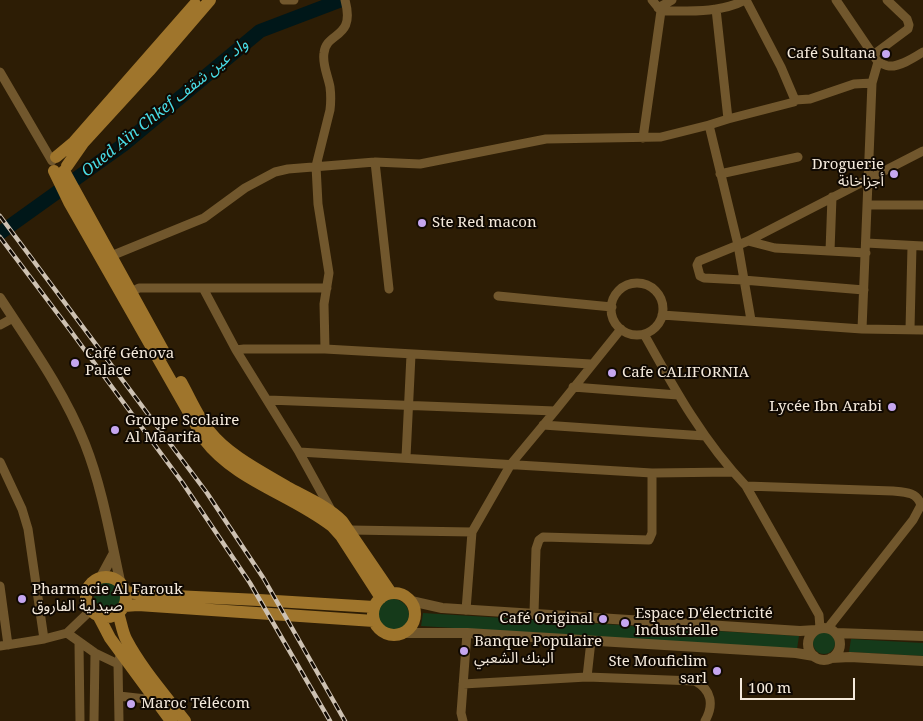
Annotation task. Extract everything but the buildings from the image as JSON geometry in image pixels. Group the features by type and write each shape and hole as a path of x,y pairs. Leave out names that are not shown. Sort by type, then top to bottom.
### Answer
{"main road":[{"path":"198,0 74,142 60,170 73,200 195,426 212,450 238,470 332,526 341,536 382,599"},
{"path":"60,170 210,0"},
{"path":"73,200 111,256 209,431 230,451 266,475 332,512 350,530 382,599 374,621 378,628 385,634 395,636 404,633 414,620 415,611 411,602 401,594 382,599 266,600 153,595 123,586 109,576 100,577 91,584 87,592 87,602 108,634 120,658 171,721"},
{"path":"123,586 121,609 124,634 153,680 184,721"},
{"path":"95,612 107,617 121,609 138,605 374,621"}],"street":[{"path":"284,0 294,0"},
{"path":"326,349 324,304 329,273 318,204 316,166 331,101 324,54 328,43 344,30 346,26 348,17 345,0"},
{"path":"643,138 659,10 652,0"},
{"path":"659,10 672,0"},
{"path":"659,10 716,9 735,5 745,0 781,67 795,100"},
{"path":"836,0 876,59 889,66 896,65 923,52"},
{"path":"862,329 872,83 876,59 908,29 909,24 887,0"},
{"path":"716,9 728,119"},
{"path":"0,72 60,170"},
{"path":"111,256 204,218 245,188 276,172 288,169 375,162 420,164 546,139 661,137 794,102 795,100 810,99 854,84 872,83"},
{"path":"709,125 738,245 751,320"},
{"path":"864,290 704,278 700,276 697,265 699,261 748,241 923,151"},
{"path":"720,174 798,157"},
{"path":"375,162 388,289"},
{"path":"830,251 832,197"},
{"path":"868,205 923,205"},
{"path":"748,241 775,248 866,253"},
{"path":"866,243 923,246"},
{"path":"910,329 912,246"},
{"path":"631,284 649,286 658,294 663,306 662,315 657,326 644,334 632,334 620,329 613,319 612,307 614,298 620,290 631,284"},
{"path":"131,292 139,288 327,288"},
{"path":"203,288 236,350 299,452 332,512"},
{"path":"498,296 612,307"},
{"path":"0,298 63,398 84,442 94,473 123,586"},
{"path":"662,315 862,329 923,330"},
{"path":"0,325 13,318"},
{"path":"466,610 472,532 511,464 620,329"},
{"path":"644,334 678,395 705,436 732,472 746,486 819,615 825,630 839,637 840,647 831,658"},
{"path":"236,350 326,349 591,364"},
{"path":"406,457 412,355"},
{"path":"574,387 678,395"},
{"path":"268,400 555,411"},
{"path":"543,425 705,436"},
{"path":"299,452 652,473 732,472"},
{"path":"0,462 22,508 28,529 44,639"},
{"path":"534,613 536,549 539,540 543,537 646,542 652,533 652,473"},
{"path":"0,485 10,482"},
{"path":"746,486 908,492 919,499 921,505 913,520 825,630 812,633 808,643 810,652 814,656"},
{"path":"350,530 472,532"},
{"path":"100,577 114,553"},
{"path":"0,586 4,645 44,639 67,633 95,612"},
{"path":"411,602 466,610 800,631 825,630 923,636"},
{"path":"67,633 94,653 120,658 119,721"},
{"path":"404,633 467,633 796,653 814,656 822,660 850,657 923,661"},
{"path":"463,721 461,713 467,633"},
{"path":"587,677 591,641"},
{"path":"79,643 80,720 94,720 94,653"},
{"path":"463,684 587,677 696,681 708,691 710,699 710,708 705,721"},
{"path":"119,696 155,700"}],"green space":[{"path":"108,581 118,585 122,595 118,605 108,609 98,605 94,595 98,585"},
{"path":"393,599 404,604 409,615 404,626 393,631 382,626 377,615 382,604"},
{"path":"423,613 799,636 797,649 421,626"},
{"path":"824,632 834,639 835,643 828,653 824,654 814,647 813,643 820,633"},
{"path":"851,639 923,643 923,656 849,652"}],"waterway":[{"name":"Oued Aïn Chkef واد عين شقف","path":"0,233 123,145 260,31 339,1"}],"railway":[{"path":"0,216 207,493 264,579 345,721"},
{"path":"0,237 182,482 250,583 330,721"}],"place":[{"name":"Café Sultana","path":"886,54"},
{"name":"Droguerie أجزاخانة","path":"894,174"},
{"name":"Ste Red macon","path":"422,223"},
{"name":"Café Génova Palace","path":"75,363"},
{"name":"Cafe CALIFORNIA","path":"612,373"},
{"name":"Lycée Ibn Arabi","path":"892,407"},
{"name":"Groupe Scolaire Al Maarifa","path":"115,430"},
{"name":"Pharmacie Al Farouk صيدلية الفاروق","path":"22,599"},
{"name":"Café Original","path":"603,619"},
{"name":"Espace D'électricité Industrielle","path":"625,623"},
{"name":"Banque Populaire البنك الشعبي","path":"464,651"},
{"name":"Ste Mouficlim sarl","path":"717,671"},
{"name":"Maroc Télécom","path":"131,704"}]}
